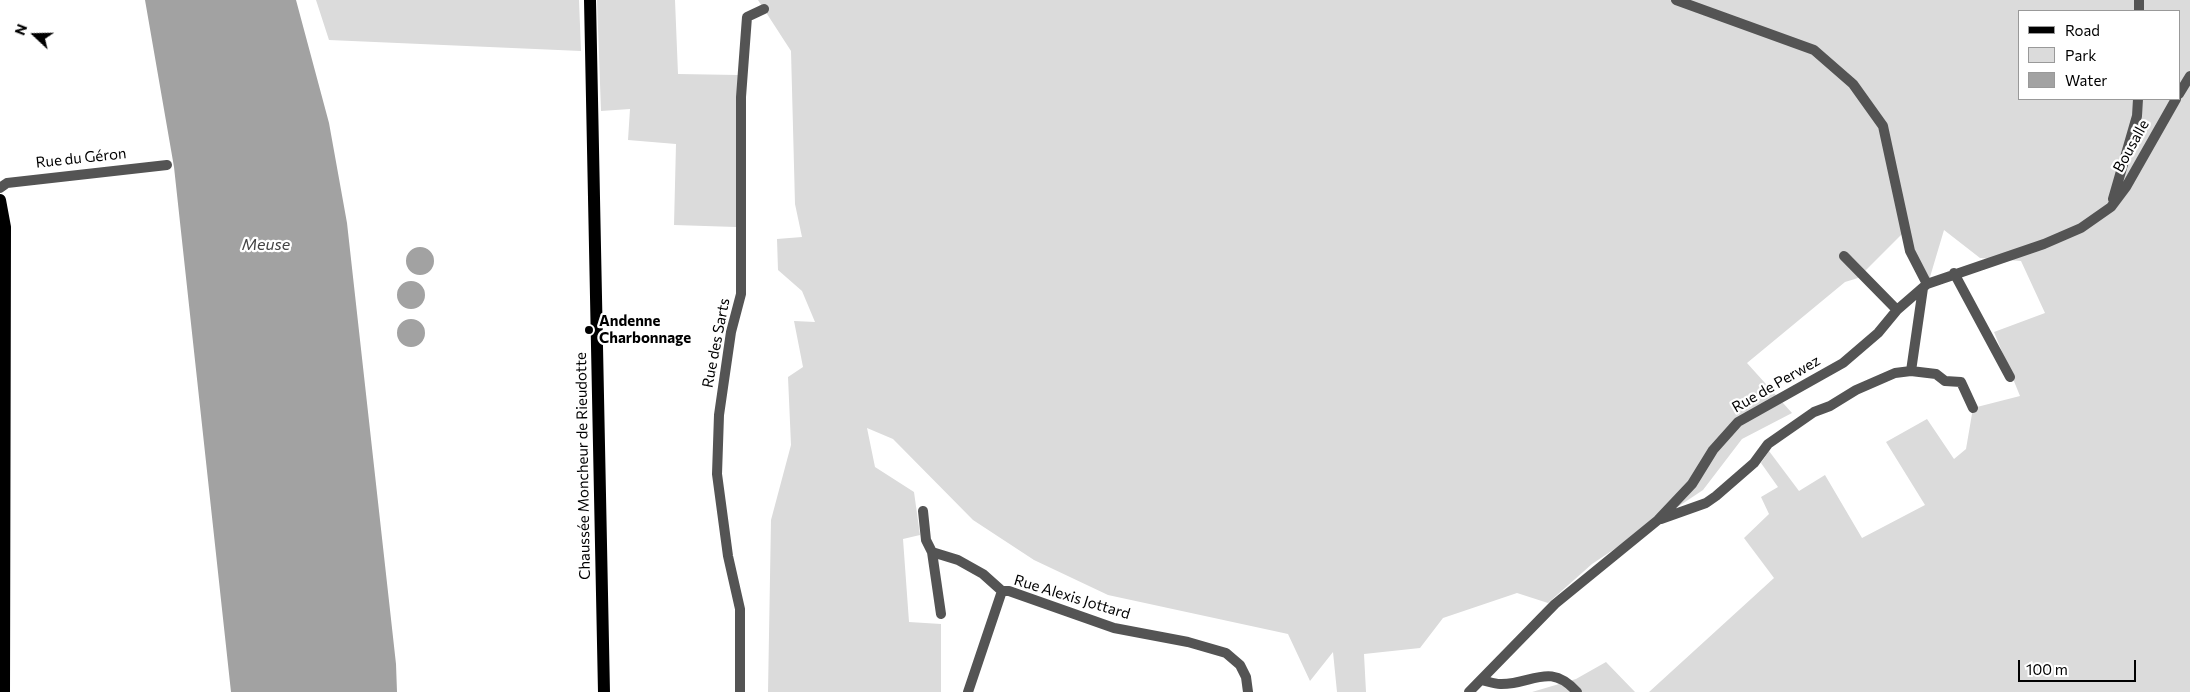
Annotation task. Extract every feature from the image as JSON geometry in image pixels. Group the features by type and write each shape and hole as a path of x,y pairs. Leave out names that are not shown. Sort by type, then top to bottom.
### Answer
{"main road":[{"name":"Chaussée Moncheur de Rieudotte","path":"590,0 604,692"},
{"path":"0,200 5,227 2,631 4,692"}],"street":[{"path":"1676,0 1814,50 1853,84 1882,126 1910,251 1925,286 1911,371"},
{"name":"Rue des Sarts","path":"740,692 740,609 728,556 717,474 717,454 719,415 731,332 741,294 741,97 747,16 764,9"},
{"path":"2180,92 2190,76"},
{"path":"2111,207 2138,116 2138,100"},
{"name":"Bousalle","path":"2111,207 2126,186 2175,100"},
{"name":"Rue du Géron","path":"0,188 7,182 167,165"},
{"name":"Rue de Perwez","path":"1469,692 1555,604 1658,520 1692,484 1714,450 1738,422 1843,363 1878,333 1897,310 1925,286 1954,273 2044,244 2081,228 2111,207"},
{"path":"1844,256 1897,310"},
{"path":"1954,273 2010,378"},
{"name":"Rue de Perwez","path":"1658,520 1706,503 1754,463 1768,444 1814,412 1830,406 1856,390 1895,373 1911,371 1936,374 1945,381 1961,382 1973,408"},
{"path":"923,511 926,540 932,552 940,614"},
{"name":"Rue Alexis Jottard","path":"932,552 958,560 983,574 1002,591 1009,591 1114,628 1188,642 1226,653 1240,664 1246,677 1248,692"},
{"path":"968,692 1002,591"},
{"path":"1481,680 1501,684 1546,674 1567,681 1577,692"}],"green space":[{"path":"316,0 579,0 581,51 329,40"},
{"path":"597,0 675,0 678,74 738,75 736,227 674,225 676,144 628,140 630,109 601,111"},
{"path":"758,0 2190,0 2190,692 1649,692 1774,578 1744,538 1769,514 1761,497 1778,487 1761,463 1769,451 1799,491 1825,475 1862,538 1925,505 1886,442 1927,419 1954,459 1966,449 1973,408 2020,396 1994,332 2045,313 2021,261 1980,258 1944,230 1927,287 1907,229 1858,278 1845,282 1747,363 1792,413 1742,439 1703,490 1592,564 1548,603 1517,593 1443,618 1420,648 1364,654 1366,692 1337,692 1333,652 1310,681 1288,634 1108,595 1034,560 973,520 893,439 867,428 875,467 914,492 920,535 903,539 909,622 941,624 941,692 768,692 771,520 791,445 788,377 803,367 794,321 815,322 802,291 778,270 777,239 802,237 795,204 791,51"},
{"path":"1606,662 1635,692 1532,692 1576,679"}],"water":[{"name":"Meuse","path":"145,0 296,0 329,123 347,223 396,664 397,692 231,692 174,167"},
{"path":"420,247 430,251 434,261 430,271 420,275 410,271 406,261 410,251"},
{"path":"411,281 421,285 425,295 421,305 411,309 401,305 397,295 401,285"},
{"path":"411,319 421,323 425,333 421,343 411,347 401,343 397,333 401,323"}],"place":[{"name":"Andenne Charbonnage","path":"589,330"}]}
